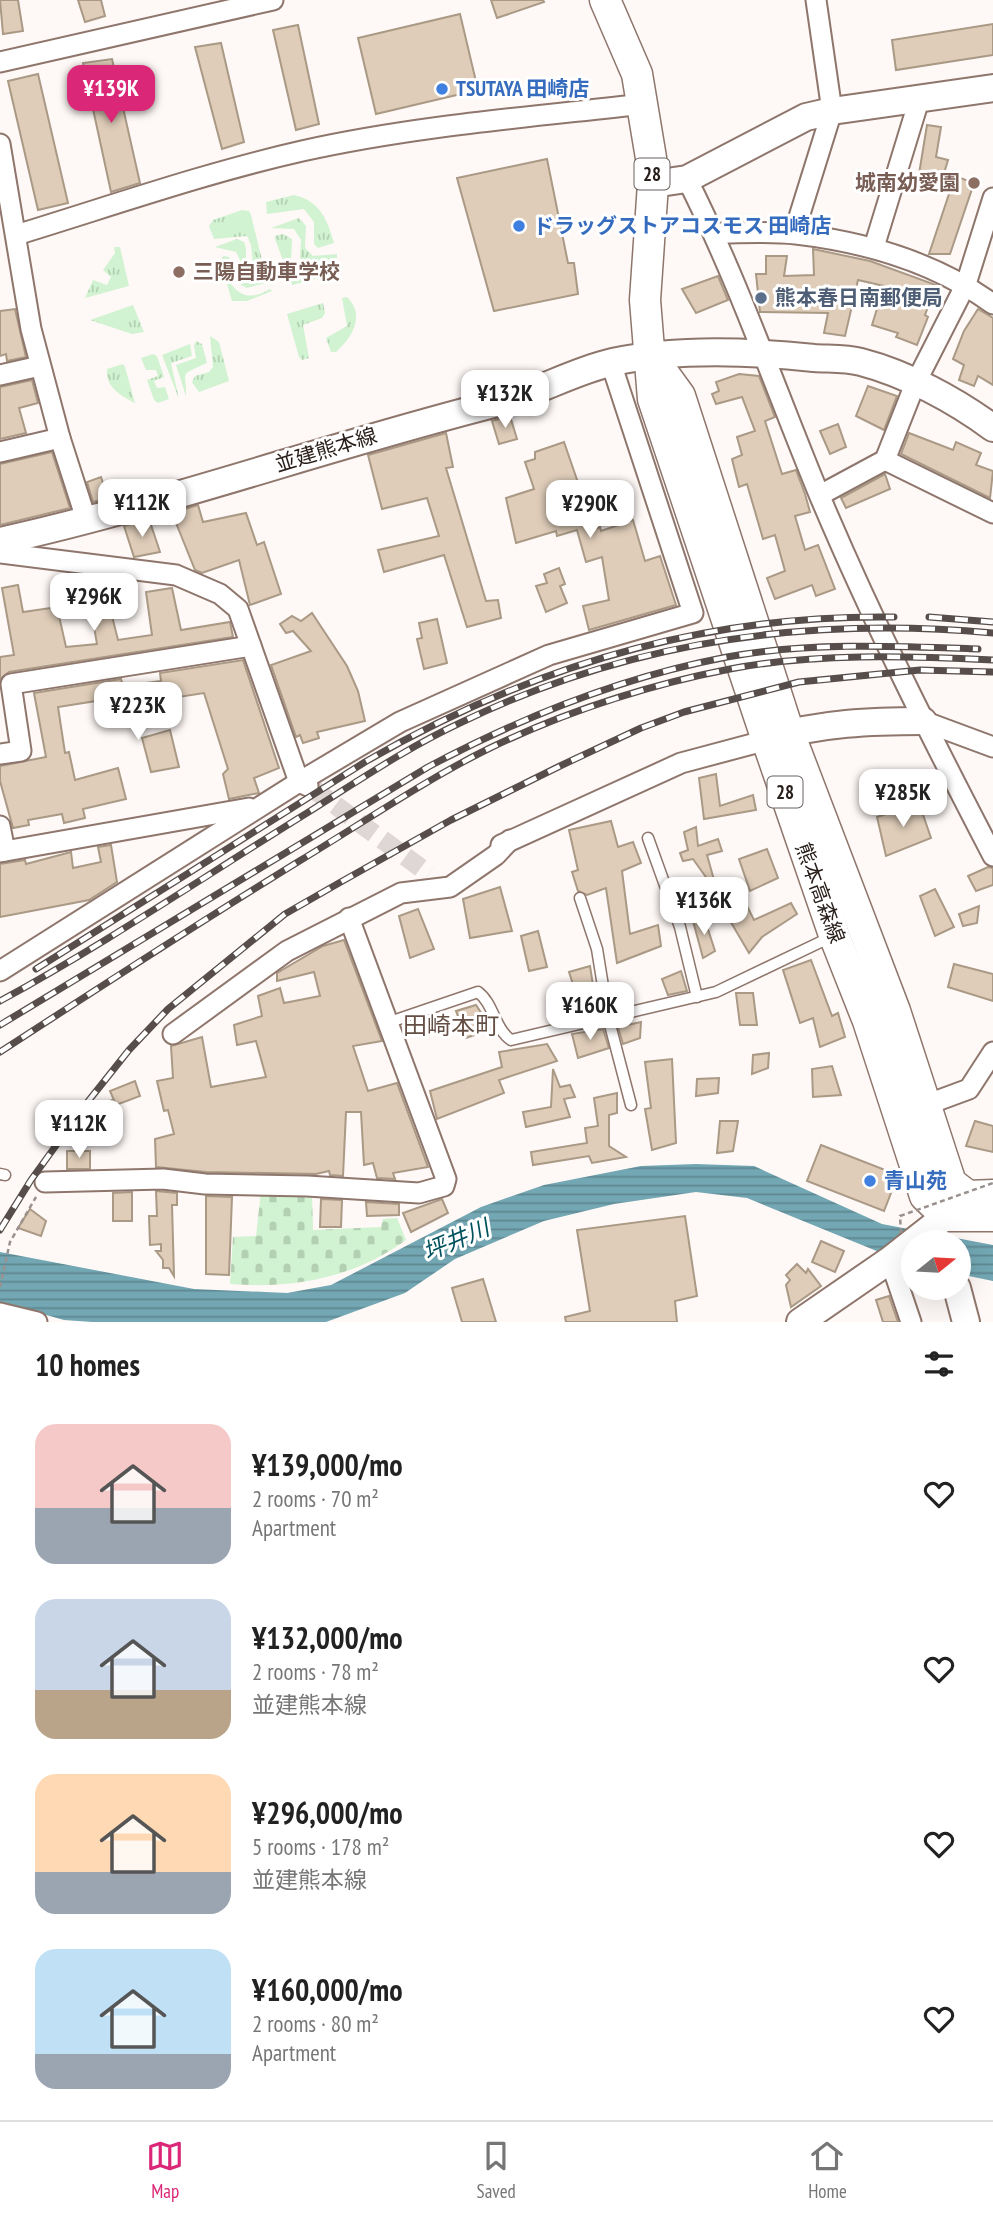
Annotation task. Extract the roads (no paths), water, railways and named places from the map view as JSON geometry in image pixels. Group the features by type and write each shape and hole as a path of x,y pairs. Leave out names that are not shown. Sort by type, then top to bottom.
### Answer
{"main road":[{"name":"熊本高森線","path":"605,0 637,74 644,104 653,184 645,300 651,356 680,396 834,935 868,1021 925,1196 945,1227"},
{"name":"熊本高森線","path":"778,736 895,1011 923,1106 951,1183"},
{"path":"951,1183 968,1196 993,1195"},
{"path":"945,1227 993,1216"}],"street":[{"path":"0,62 273,0"},
{"path":"794,233 832,111 816,0"},
{"path":"653,184 687,179 806,117 920,97 993,88"},
{"path":"874,247 920,97"},
{"path":"16,235 255,162 303,151 400,134 644,104"},
{"path":"0,144 31,329 60,438 87,522"},
{"path":"687,179 715,233 820,495 923,721 993,856"},
{"path":"820,495 885,460 915,384 966,284 993,198"},
{"path":"715,233 794,233 874,247 966,284 993,303"},
{"name":"並建熊本線","path":"0,541 87,522 386,431 517,399 611,363 651,356 762,353 860,362 915,384 967,410 993,428"},
{"path":"0,971 261,806 305,785 400,722 549,655 694,613 611,363"},
{"path":"0,376 40,366"},
{"path":"0,452 60,438"},
{"path":"885,460 993,513"},
{"path":"0,553 176,575 220,594 238,609 305,785"},
{"path":"0,754 21,751 11,684 251,646"},
{"path":"429,874 444,877 455,873 510,840 681,763 778,736 870,721 923,721 993,747"},
{"path":"0,826 2,851 261,806"},
{"path":"173,1034 287,951 401,893 450,887 496,855 510,840"},
{"path":"45,1182 163,1179 205,1184 419,1193 444,1186 446,1179 390,1022 349,918"},
{"path":"923,1106 969,1089 993,1052"},
{"path":"800,1322 890,1260 945,1227 951,1183"},
{"path":"890,1260 911,1322"},
{"path":"960,1300 966,1322"},
{"path":"0,1313 37,1322"}],"lane":[{"path":"648,838 680,927 698,997"},
{"path":"580,898 597,948 608,1017 631,1105"},
{"path":"390,1022 478,992 486,998 500,1028 511,1040 716,992 834,935"}],"water":[{"name":"坪井川","path":"641,1166 754,1166 882,1224 914,1230 901,1230 901,1261 747,1198 696,1192 614,1204 544,1221 455,1259 405,1293 326,1322 92,1322 64,1320 0,1302 0,1252 194,1289 287,1293 331,1285 481,1207 544,1185"},
{"path":"971,1241 993,1245 993,1281 971,1276"}],"tunnel":[{"path":"312,788 429,874"}],"railway":[{"path":"36,969 365,762 427,728 490,699 554,674 620,653 686,637 754,625 823,618 894,617"},
{"path":"929,617 993,622"},
{"path":"0,1001 116,933 403,753 462,722 525,694 655,654 788,632 856,628 993,633"},
{"path":"0,1025 428,767 536,715 649,676 688,665 758,652 852,646 978,649"},
{"path":"0,1052 418,787 490,748 548,723 607,701 668,683 762,664 861,657 993,660"},
{"path":"0,1230 31,1180 86,1104 129,1050 168,1009 285,914 451,820 641,728 684,712 799,682 920,670 993,672"}],"place":[{"name":"TSUTAYA 田崎店","path":"442,89"},
{"name":"城南幼愛園","path":"974,183"},
{"name":"ドラッグストアコスモス 田崎店","path":"519,226"},
{"name":"三陽自動車学校","path":"179,272"},
{"name":"熊本春日南郵便局","path":"761,298"},
{"name":"青山苑","path":"870,1181"}],"district":[{"name":"田崎本町","path":"451,1026"}]}
